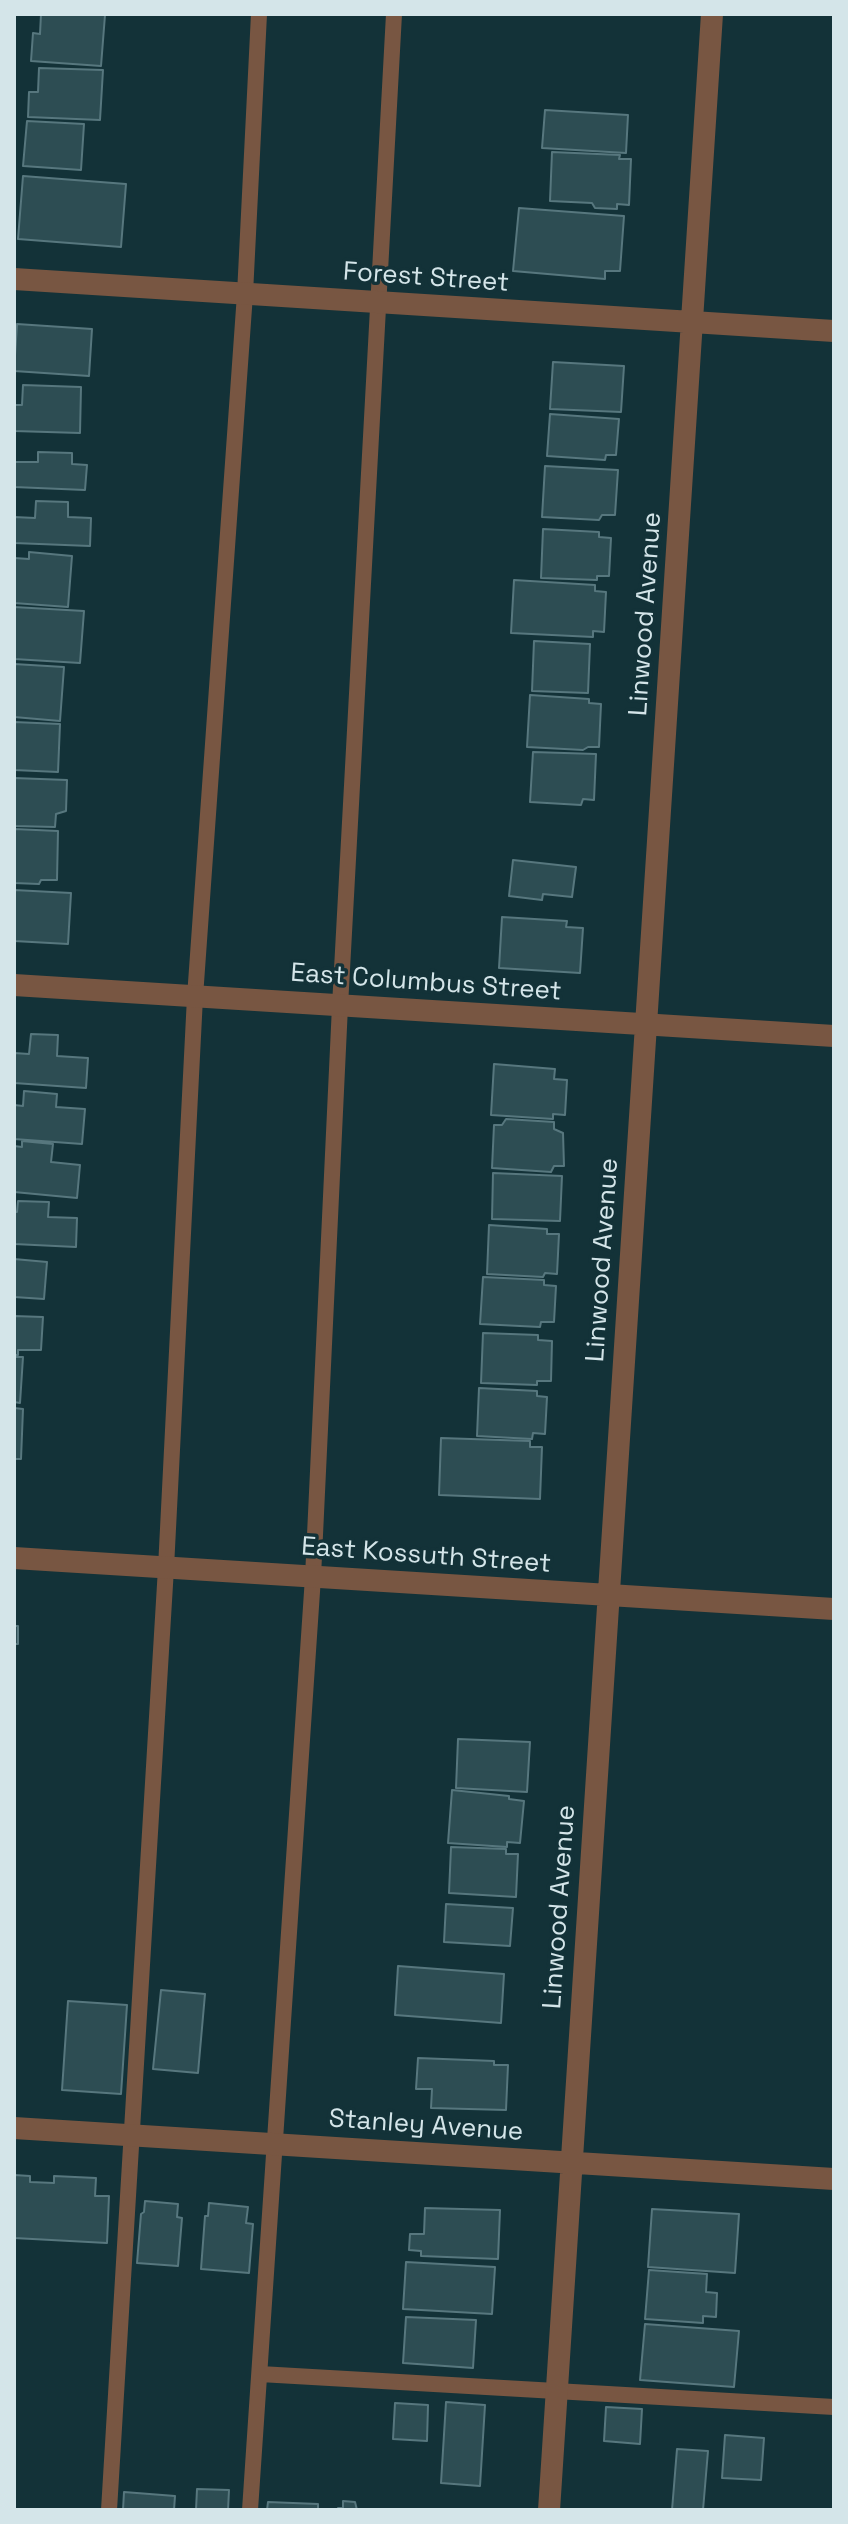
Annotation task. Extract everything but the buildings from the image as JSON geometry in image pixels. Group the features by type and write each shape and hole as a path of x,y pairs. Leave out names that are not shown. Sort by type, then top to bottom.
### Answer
{"street":[{"name":"Linwood Avenue","path":"549,2510 712,14"},
{"name":"Forest Street","path":"14,279 834,331"},
{"name":"East Columbus Street","path":"14,985 834,1036"},
{"name":"East Kossuth Street","path":"14,1558 834,1609"},
{"name":"Stanley Avenue","path":"14,2128 834,2179"}],"lane":[{"path":"109,2510 166,1568 195,997 245,294 259,14"},
{"path":"250,2510 313,1577 376,302 394,14"},
{"path":"260,2374 834,2407"}]}
